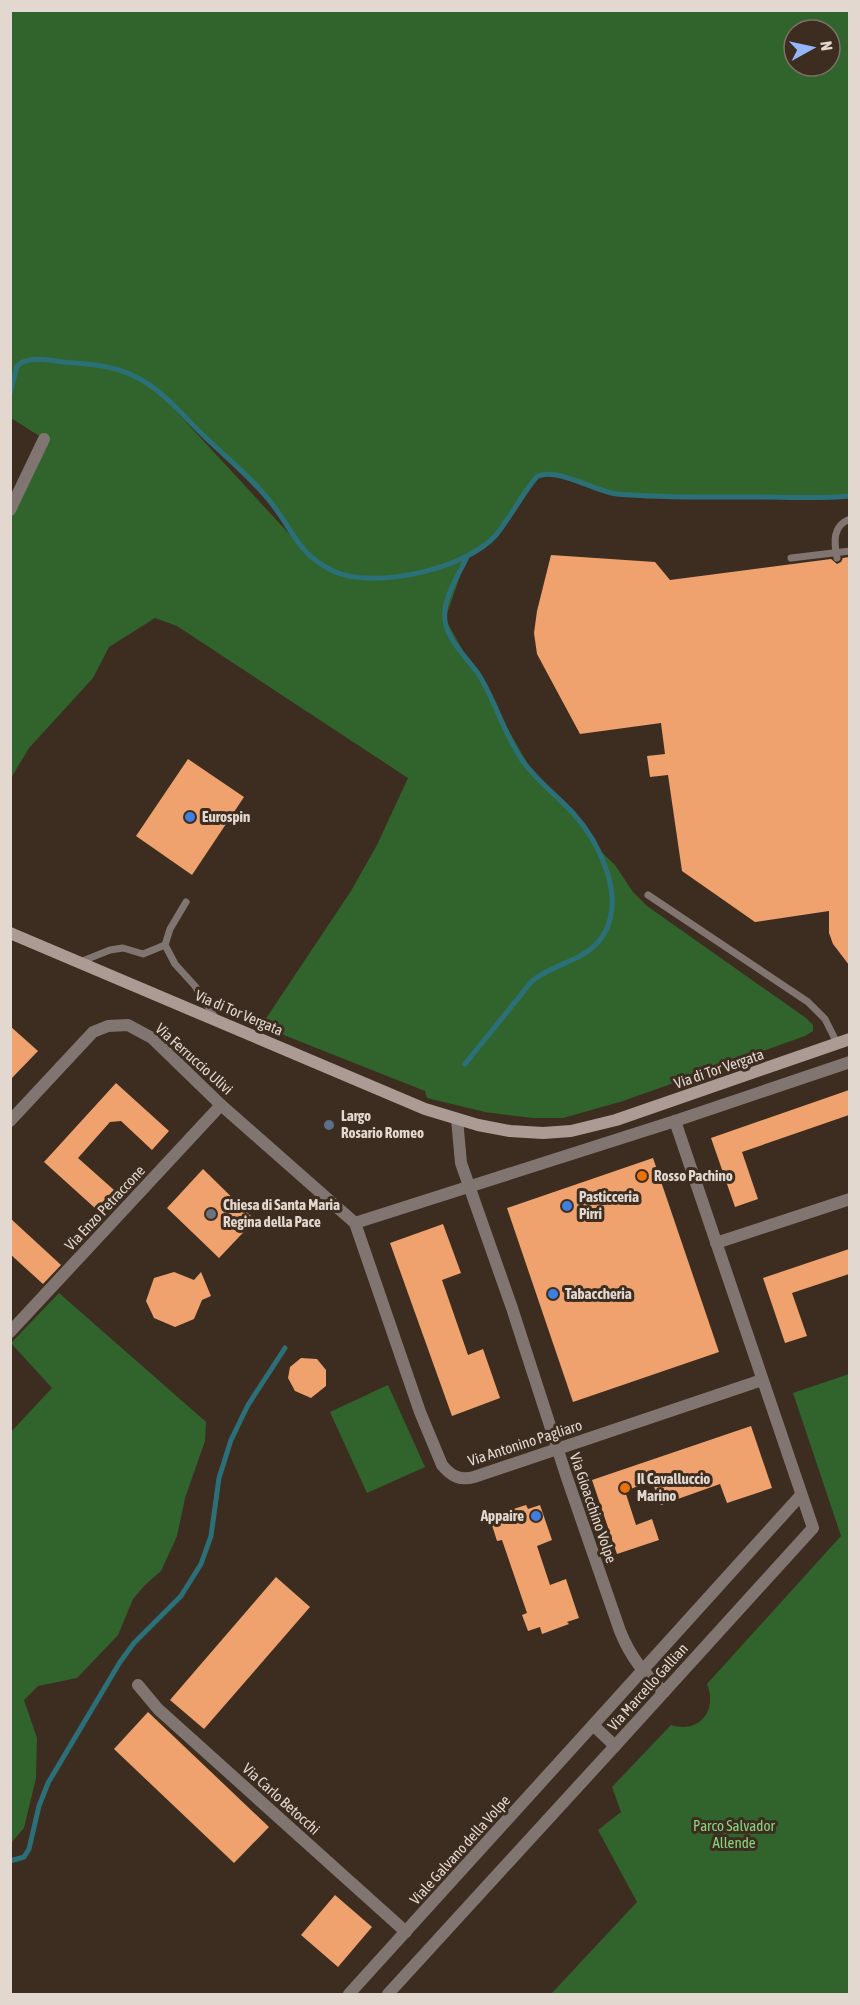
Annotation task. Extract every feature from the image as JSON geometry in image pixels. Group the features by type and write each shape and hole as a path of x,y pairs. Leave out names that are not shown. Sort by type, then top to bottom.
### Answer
{"main road":[{"name":"Via di Tor Vergata","path":"10,933 425,1109 510,1131 543,1133 572,1131 616,1120 843,1041"}],"street":[{"path":"10,510 44,439"},
{"name":"Via Ferruccio Ulivi","path":"10,1121 93,1032 108,1026 128,1025 152,1038 221,1104 355,1223"},
{"path":"355,1223 468,1185 675,1121 849,1062"},
{"name":"Via Enzo Petraccone","path":"10,1332 221,1104"},
{"path":"457,1119 461,1163 468,1185"},
{"name":"Via Marcello Gallian","path":"675,1121 813,1528 615,1746 593,1725 801,1495"},
{"name":"Via Gioacchino Volpe","path":"468,1185 628,1652 642,1671 664,1692"},
{"path":"716,1243 849,1199"},
{"name":"Via Antonino Pagliaro","path":"355,1223 420,1412 442,1466 456,1477 469,1478 762,1380"},
{"name":"Via Carlo Betocchi","path":"138,1685 158,1709 406,1932"},
{"name":"Viale Galvano della Volpe","path":"349,1995 593,1725"},
{"path":"388,1995 615,1746"}],"lane":[{"path":"837,558 835,533 843,521 849,519"},
{"path":"791,558 849,551"},
{"path":"648,895 808,1002 843,1041"},
{"path":"186,902 170,929 165,945 175,964 195,986 216,1019"},
{"path":"80,962 110,950 123,948 143,954 165,945"}],"green space":[{"path":"11,11 849,11 849,496 823,498 662,497 616,494 560,475 541,475 533,480 496,535 467,556 445,619 534,775 572,812 593,844 615,865 633,892 647,906 806,1018 813,1025 813,1031 805,1036 623,1101 563,1118 533,1118 485,1112 427,1098 425,1091 261,1026 351,891 377,845 408,778 177,626 155,618 109,647 93,678 29,748 11,778 11,510 44,439 11,418","holes":["163,397 259,489 278,512 293,538"]},
{"path":"59,1293 206,1422 205,1441 185,1498 177,1536 161,1571 133,1599 118,1635 77,1678 38,1686 24,1700 37,1738 36,1778 24,1828 11,1843 11,1432 52,1388 11,1343"},
{"name":"Parco Salvador Allende","path":"849,1374 849,1994 551,1994 637,1902 598,1830 621,1812 612,1787 671,1725 690,1726 704,1718 710,1703 707,1684 841,1536 793,1393"},
{"path":"388,1385 425,1467 367,1493 330,1412"}],"building":[{"path":"551,555 655,562 670,580 831,559 837,564 843,558 849,557 849,965 833,944 829,933 829,911 755,922 682,871 668,775 650,777 647,756 665,754 661,723 580,734 537,654 534,633 537,611"},
{"name":"Eurospin","path":"188,759 244,797 192,875 136,836"},
{"path":"10,1026 38,1051 10,1080"},
{"path":"116,1083 169,1131 152,1150 121,1121 110,1122 78,1158 114,1190 96,1209 44,1162"},
{"path":"849,1090 849,1115 742,1152 758,1199 735,1207 711,1138"},
{"path":"653,1158 719,1352 573,1402 507,1208"},
{"name":"Chiesa di Santa Maria Regina della Pace","path":"203,1169 255,1220 219,1258 167,1208"},
{"path":"10,1218 61,1265 43,1284 10,1254"},
{"path":"443,1224 461,1273 442,1280 468,1355 483,1349 500,1398 452,1416 390,1243"},
{"path":"849,1249 849,1274 792,1293 807,1336 785,1343 763,1278"},
{"path":"174,1272 194,1280 201,1272 211,1296 202,1300 194,1319 175,1327 154,1318 146,1301 154,1278"},
{"path":"301,1358 317,1359 326,1370 326,1386 311,1398 295,1391 288,1378 290,1367"},
{"path":"751,1426 772,1488 727,1503 720,1484 661,1505 652,1481 625,1491 636,1525 652,1519 659,1540 617,1554 592,1480"},
{"path":"526,1505 528,1509 540,1505 552,1540 537,1546 550,1585 566,1579 579,1618 542,1634 540,1627 528,1631 522,1615 527,1613 502,1540 497,1541 491,1522 503,1519 501,1513"},
{"path":"276,1577 310,1607 204,1729 170,1700"},
{"path":"148,1712 269,1827 234,1863 114,1749"},
{"path":"335,1895 372,1927 338,1967 301,1935"}],"waterway":[{"path":"10,394 17,366 33,359 117,369 144,381 163,395 248,477 280,514 304,550 333,571 351,576 395,577 419,573 464,558 496,535 535,479 547,474 566,477 617,494 801,498 850,496"},
{"path":"465,1064 532,981 580,956 597,943 604,934 610,919 612,903 611,887 606,870 592,839 573,813 522,760 510,740 485,685 450,636 445,621 446,604 467,557"},
{"path":"10,1861 24,1857 29,1849 39,1806 48,1783 120,1662 134,1643 181,1596 201,1564 211,1536 219,1478 231,1440 248,1405 285,1348"}],"place":[{"name":"Eurospin","path":"190,817"},
{"name":"Largo Rosario Romeo","path":"329,1125"},
{"name":"Rosso Pachino","path":"642,1176"},
{"name":"Pasticceria Pirri","path":"567,1206"},
{"name":"Chiesa di Santa Maria Regina della Pace","path":"211,1214"},
{"name":"Tabaccheria","path":"553,1294"},
{"name":"Il Cavalluccio Marino","path":"625,1488"},
{"name":"Appaire","path":"536,1516"}]}
